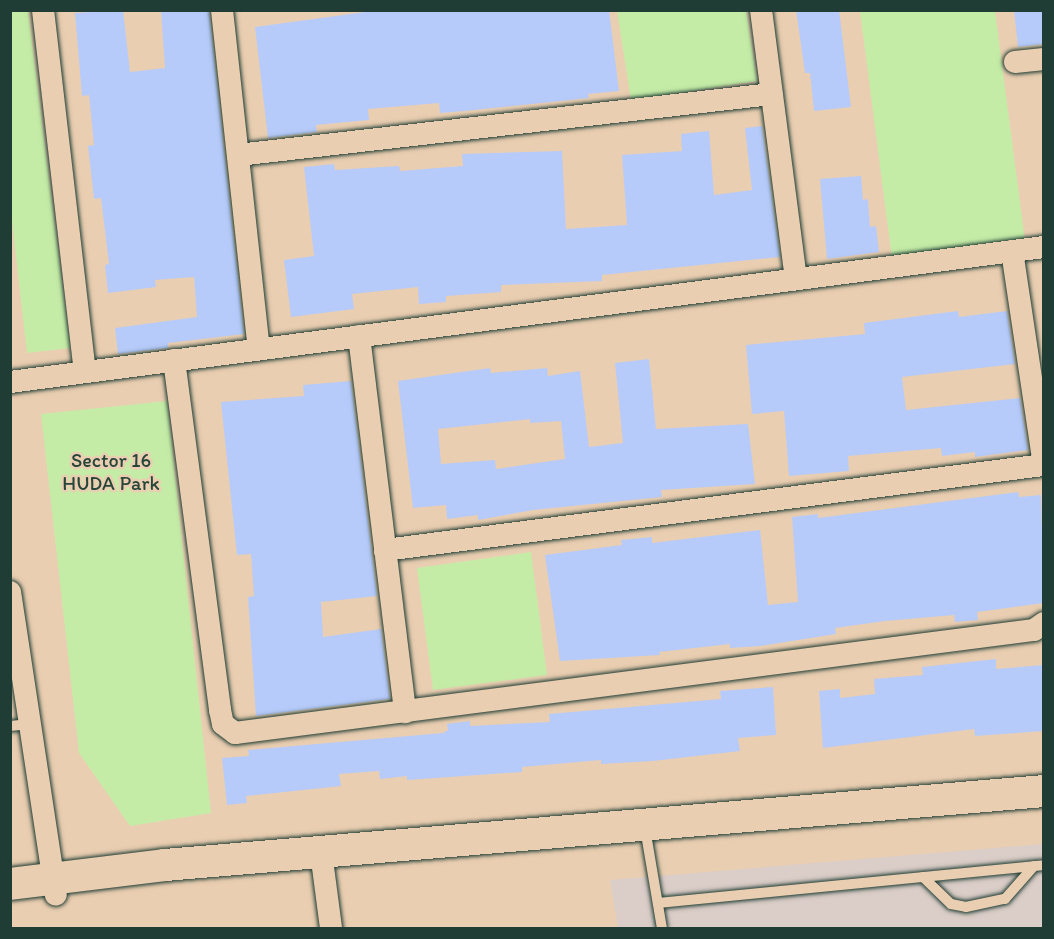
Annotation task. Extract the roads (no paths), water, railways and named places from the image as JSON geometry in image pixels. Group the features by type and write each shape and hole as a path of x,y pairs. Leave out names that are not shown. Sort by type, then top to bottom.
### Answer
{"street":[{"path":"43,10 84,372"},
{"path":"222,10 259,349"},
{"path":"761,10 796,279"},
{"path":"1015,62 1044,59"},
{"path":"238,155 772,94"},
{"path":"10,382 1044,247"},
{"path":"385,550 1043,465 1012,251"},
{"path":"359,336 405,712"},
{"path":"174,360 224,724 235,733 249,734 1034,630 1044,623"},
{"path":"10,592 20,725 55,886"},
{"path":"10,884 55,886 645,832 1044,791"},
{"path":"645,832 1044,810"},
{"path":"322,860 331,928"},
{"path":"10,903 55,886"}],"lane":[{"path":"645,832 662,928"},
{"path":"658,903 1039,866"},
{"path":"923,877 941,897 966,907 1005,899 1039,866"}],"park label":[{"name":"Sector 16 HUDA Park","path":"111,472"}]}
